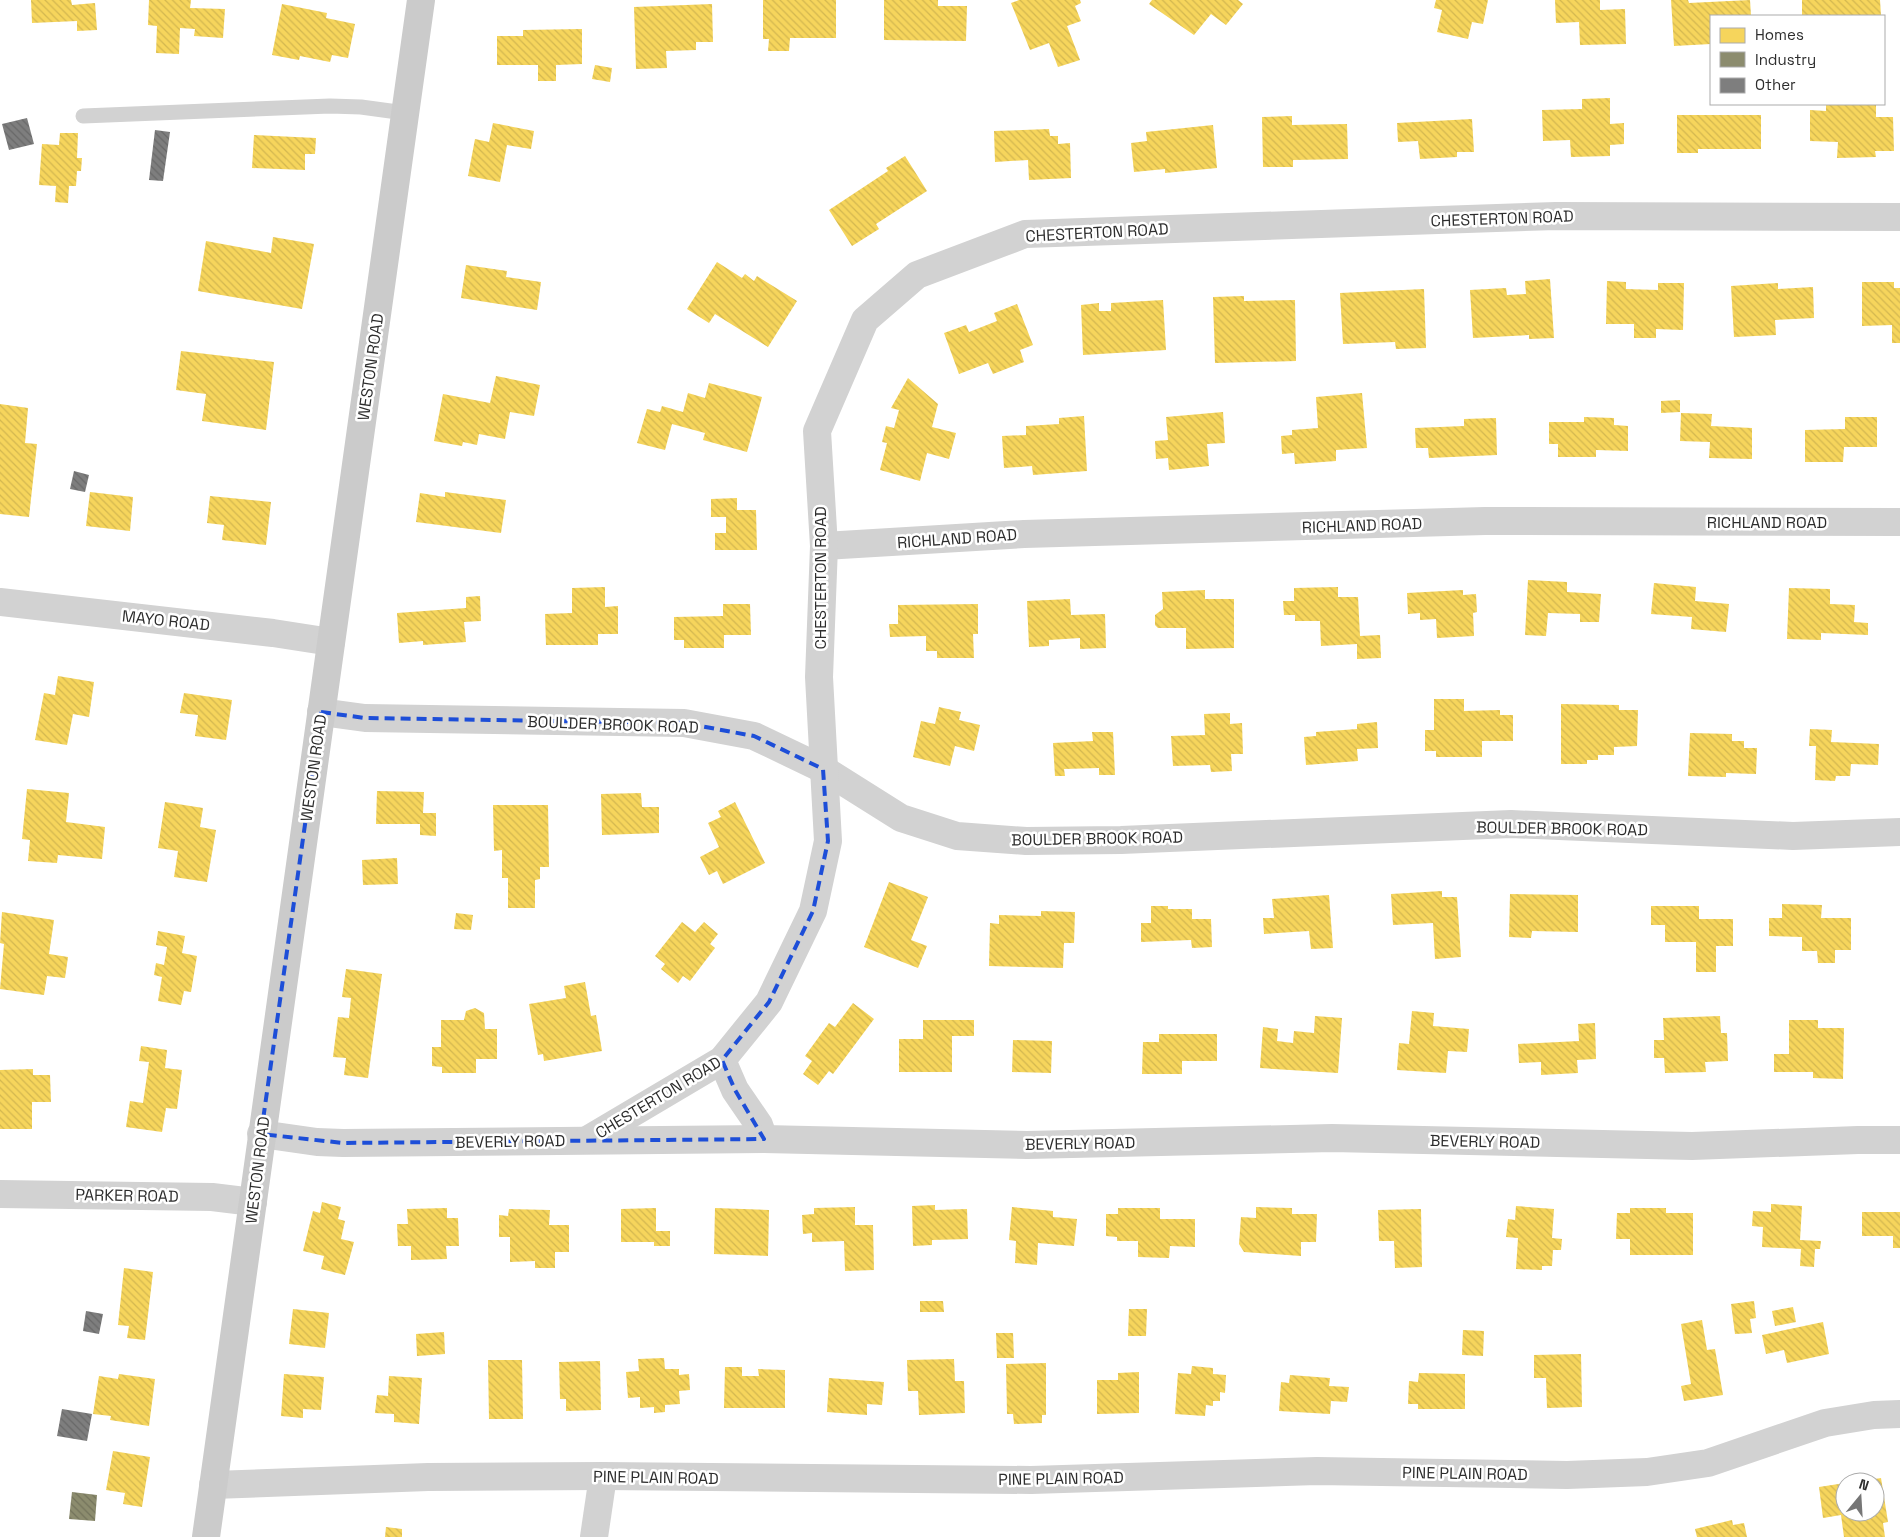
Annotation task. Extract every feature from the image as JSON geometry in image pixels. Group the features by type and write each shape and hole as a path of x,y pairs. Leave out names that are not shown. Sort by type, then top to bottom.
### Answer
{"main road":[{"name":"WESTON ROAD","path":"206,1537 320,712 422,0"}],"street":[{"name":"CHESTERTON ROAD","path":"587,1140 722,1060 770,1002 813,911 828,841 819,677 824,546 817,431 865,320 918,275 1017,236 1035,234 1556,216 1900,217"},
{"name":"RICHLAND ROAD","path":"824,546 1024,534 1485,521 1900,522"},
{"name":"MAYO ROAD","path":"0,602 272,633 331,642"},
{"name":"BOULDER BROOK ROAD","path":"320,712 365,718 684,723 754,736 823,768 901,818 957,836 1026,841 1341,833 1511,824 1793,836 1900,832"},
{"path":"722,1060 735,1090 758,1125 764,1139"},
{"name":"BEVERLY ROAD","path":"261,1134 317,1142 764,1139 1027,1145 1332,1138 1692,1146 1900,1140"},
{"name":"PARKER ROAD","path":"0,1194 212,1197 253,1202"},
{"name":"PINE PLAIN ROAD","path":"213,1485 428,1477 602,1476 1030,1480 1317,1471 1567,1475 1647,1472 1708,1463 1825,1423 1874,1415 1900,1414"},
{"path":"594,1537 602,1476"}],"lane":[{"path":"83,116 330,106 362,107 405,113"}],"highlighted area":[{"path":"321,712 365,718 684,723 754,736 823,769 828,841 813,911 769,1002 722,1060 735,1090 764,1139 343,1143 261,1134"}],"building: Homes":[{"path":"31,0 71,0 72,5 95,3 97,30 77,31 77,21 32,23"},
{"path":"149,0 191,0 190,8 225,9 223,38 194,36 195,29 180,28 179,54 156,53 157,26 148,25"},
{"path":"763,0 836,0 836,38 790,38 789,51 768,51 769,39 763,39"},
{"path":"884,0 938,0 938,6 967,6 966,41 884,40"},
{"path":"1019,0 1080,0 1081,3 1075,6 1081,21 1067,26 1080,60 1058,67 1049,43 1030,50 1011,3"},
{"path":"1152,0 1238,0 1243,4 1226,25 1211,14 1194,35 1149,4"},
{"path":"1436,0 1488,0 1483,24 1472,22 1468,39 1437,32 1442,10 1434,8"},
{"path":"1555,0 1600,0 1600,10 1625,9 1626,44 1580,45 1579,22 1556,23"},
{"path":"1671,0 1688,0 1689,3 1750,0 1751,15 1710,15 1710,44 1674,46"},
{"path":"1802,0 1880,0 1881,15 1802,15"},
{"path":"282,4 327,13 326,18 355,24 348,58 332,55 330,62 300,56 299,60 272,55"},
{"path":"712,4 713,42 696,42 696,50 666,51 667,68 636,69 634,7"},
{"path":"582,29 582,64 556,65 556,81 538,81 538,65 497,65 497,36 523,36 523,30"},
{"path":"595,65 612,68 610,82 592,79"},
{"path":"1610,98 1610,124 1624,123 1624,144 1610,145 1610,156 1571,157 1570,140 1543,141 1542,110 1582,109 1582,99"},
{"path":"1826,105 1876,105 1876,117 1893,117 1894,151 1875,151 1876,157 1837,158 1838,142 1810,141 1810,110 1826,111"},
{"path":"1677,115 1761,115 1761,149 1698,149 1698,153 1677,153"},
{"path":"1292,116 1292,125 1347,124 1348,159 1293,160 1293,167 1263,167 1262,117"},
{"path":"1472,119 1474,152 1457,152 1457,157 1420,159 1418,141 1398,142 1397,123"},
{"path":"493,123 534,131 531,149 507,145 500,182 468,176 475,139 489,142"},
{"path":"1213,125 1217,168 1165,173 1165,169 1134,172 1131,143 1147,141 1146,132"},
{"path":"1049,129 1050,136 1058,136 1058,144 1070,143 1071,178 1029,180 1028,160 995,162 994,131"},
{"path":"60,133 78,133 77,158 82,158 81,171 77,171 76,186 69,186 68,203 55,202 56,186 39,185 42,144 59,145"},
{"path":"254,135 316,138 315,154 305,154 305,170 252,168"},
{"path":"905,156 927,191 876,224 879,229 852,246 829,210 888,171 886,168"},
{"path":"273,237 314,244 302,309 198,291 206,241 271,253"},
{"path":"717,262 742,278 745,274 754,281 757,276 797,301 768,347 715,314 709,323 687,309"},
{"path":"466,265 507,271 506,277 541,282 537,310 461,298"},
{"path":"1550,279 1554,338 1529,339 1529,335 1473,338 1470,290 1506,288 1507,295 1526,294 1525,281"},
{"path":"1607,281 1626,282 1626,289 1658,290 1658,283 1684,283 1683,330 1656,329 1656,338 1634,338 1634,324 1606,324"},
{"path":"1862,282 1894,282 1894,288 1900,288 1900,343 1892,343 1892,325 1862,326"},
{"path":"1778,283 1778,289 1813,287 1814,318 1775,320 1776,335 1734,337 1731,286"},
{"path":"1424,289 1426,348 1396,349 1395,342 1343,344 1340,293"},
{"path":"1244,296 1244,301 1295,300 1296,361 1215,363 1213,297"},
{"path":"1163,300 1166,350 1083,355 1081,305 1099,303 1099,311 1111,311 1111,303"},
{"path":"1017,304 1033,345 1020,350 1024,362 993,374 988,363 959,374 944,333 966,325 969,332 997,321 994,313"},
{"path":"181,351 274,362 266,430 202,421 206,394 176,390"},
{"path":"496,376 540,385 534,416 510,412 505,439 479,434 477,445 463,442 462,446 434,441 443,394 490,403"},
{"path":"908,378 938,404 932,427 956,433 949,459 927,453 920,481 880,470 887,443 882,442 886,426 894,428 899,410 891,408"},
{"path":"709,383 762,397 747,452 703,440 705,433 672,424 665,450 637,443 647,409 660,412 662,406 683,412 688,393 705,398"},
{"path":"1362,393 1367,448 1336,450 1336,461 1295,464 1294,453 1282,454 1281,436 1292,435 1292,430 1318,428 1316,397"},
{"path":"1680,400 1680,412 1661,413 1661,401"},
{"path":"0,404 28,408 25,443 37,444 29,517 0,514"},
{"path":"1223,412 1225,443 1207,444 1209,466 1169,470 1168,458 1156,459 1155,441 1168,440 1166,417"},
{"path":"1681,413 1712,414 1711,426 1752,428 1752,459 1709,458 1710,442 1680,441"},
{"path":"1084,416 1087,471 1033,475 1032,466 1004,468 1002,436 1026,435 1026,426 1059,424 1059,418"},
{"path":"1584,417 1614,418 1614,425 1628,426 1628,451 1596,450 1596,457 1558,457 1558,444 1549,444 1549,422 1584,422"},
{"path":"1845,417 1877,417 1877,447 1844,447 1843,462 1805,462 1805,430 1845,429"},
{"path":"1496,418 1497,455 1429,458 1428,448 1416,448 1415,428 1464,426 1464,419"},
{"path":"90,492 133,497 130,531 86,526"},
{"path":"445,492 506,500 501,533 416,522 420,493 445,497"},
{"path":"210,496 271,502 266,545 222,540 224,525 207,523"},
{"path":"737,498 737,510 756,510 757,550 715,550 715,533 726,533 726,517 711,517 711,499"},
{"path":"1528,580 1567,582 1567,592 1601,594 1599,622 1580,622 1580,614 1548,613 1546,636 1525,635"},
{"path":"1654,583 1696,587 1695,601 1729,604 1726,632 1691,629 1692,617 1651,614"},
{"path":"605,587 605,607 618,606 618,634 598,634 598,645 546,645 545,614 572,613 572,588"},
{"path":"1338,587 1338,597 1358,597 1360,636 1380,635 1381,658 1357,659 1357,644 1321,646 1320,621 1295,621 1295,615 1284,615 1283,601 1294,601 1294,588"},
{"path":"1789,588 1830,589 1830,604 1855,605 1854,622 1868,623 1868,635 1821,633 1821,640 1787,639"},
{"path":"1205,590 1205,599 1234,599 1234,648 1186,649 1186,628 1158,628 1155,625 1155,615 1163,609 1162,592"},
{"path":"1463,590 1463,595 1476,594 1477,612 1473,613 1474,636 1437,638 1436,619 1420,620 1420,613 1408,614 1407,593"},
{"path":"480,596 481,621 464,622 466,642 423,645 423,641 399,643 397,613 466,608 466,597"},
{"path":"1070,599 1071,615 1105,614 1106,648 1080,649 1080,638 1049,640 1049,646 1029,647 1027,601"},
{"path":"723,604 750,604 751,635 724,635 724,648 684,648 684,640 674,640 674,617 723,616"},
{"path":"978,604 978,634 973,634 974,658 937,658 937,651 926,651 926,636 890,637 889,624 898,624 898,605"},
{"path":"58,676 94,682 89,717 73,714 67,745 35,740 44,693 55,695"},
{"path":"184,693 232,700 226,740 195,736 198,715 180,713"},
{"path":"1434,699 1464,699 1464,711 1500,710 1500,715 1513,715 1513,741 1482,741 1482,757 1436,757 1436,751 1425,751 1425,730 1434,730"},
{"path":"1561,704 1619,705 1619,710 1638,710 1637,746 1614,747 1614,755 1598,755 1598,760 1587,760 1587,764 1561,764"},
{"path":"939,707 961,712 959,720 980,725 974,751 955,746 950,766 913,757 921,721 935,724"},
{"path":"1230,713 1230,724 1242,723 1243,754 1231,754 1232,771 1211,772 1210,765 1173,766 1171,736 1205,735 1204,714"},
{"path":"1377,722 1378,748 1357,749 1358,761 1306,765 1304,737 1316,736 1316,732 1357,729 1357,724"},
{"path":"1810,729 1832,730 1831,742 1879,744 1878,765 1851,764 1850,776 1836,776 1835,781 1815,780 1816,746 1809,746"},
{"path":"1092,732 1113,732 1115,775 1099,775 1099,768 1064,769 1065,776 1055,776 1053,743 1093,741"},
{"path":"1690,733 1732,734 1732,741 1744,741 1744,748 1757,748 1756,774 1726,773 1726,777 1688,776"},
{"path":"27,789 69,793 66,822 105,827 102,859 58,855 57,863 28,861 30,840 22,839"},
{"path":"377,791 424,792 423,813 436,813 436,836 420,835 420,824 376,824"},
{"path":"641,793 642,807 659,807 659,833 602,835 601,794"},
{"path":"165,802 203,808 200,827 216,830 207,882 174,877 178,851 158,848"},
{"path":"735,802 765,863 723,884 717,871 709,875 700,857 719,847 708,823 721,817 718,811"},
{"path":"493,805 548,805 549,867 540,867 540,879 535,880 535,908 508,908 508,878 502,878 502,850 494,851"},
{"path":"397,858 398,884 363,885 362,860"},
{"path":"889,882 928,897 911,940 927,946 918,968 864,947"},
{"path":"1442,891 1442,897 1457,897 1461,957 1435,959 1433,923 1393,925 1391,894"},
{"path":"1510,894 1578,895 1578,932 1532,931 1531,938 1509,937"},
{"path":"1329,895 1333,948 1311,949 1309,931 1264,934 1263,918 1274,918 1272,899"},
{"path":"1782,904 1822,905 1821,918 1851,918 1851,950 1835,950 1835,963 1818,963 1817,951 1802,951 1802,937 1769,936 1769,918 1782,918"},
{"path":"1151,906 1168,906 1168,909 1192,909 1192,919 1211,919 1212,947 1192,948 1191,940 1141,942 1141,923 1151,923"},
{"path":"1651,906 1699,906 1699,919 1733,919 1733,946 1716,946 1716,972 1696,972 1696,942 1665,942 1665,925 1651,925"},
{"path":"1041,911 1075,912 1074,943 1064,943 1063,968 989,966 990,923 999,924 999,915 1041,916"},
{"path":"2,912 54,920 49,954 68,957 65,978 47,976 44,995 0,989 4,944 0,943"},
{"path":"456,913 473,915 471,930 454,929"},
{"path":"682,922 695,932 704,922 718,934 710,944 715,948 690,981 683,976 678,983 661,969 665,964 655,956"},
{"path":"158,931 185,936 182,953 197,956 191,992 184,991 181,1005 158,1001 162,977 154,975 156,963 164,965 167,947 156,945"},
{"path":"346,969 382,974 368,1078 344,1075 346,1058 333,1057 338,1017 349,1018 351,998 342,997"},
{"path":"585,982 591,1016 596,1015 602,1051 544,1061 543,1054 538,1055 529,1004 566,998 564,986"},
{"path":"853,1003 874,1019 833,1074 829,1071 818,1085 803,1074 812,1061 805,1056 829,1023 835,1027"},
{"path":"475,1008 484,1013 485,1029 497,1029 497,1059 476,1059 476,1073 442,1073 442,1067 432,1066 432,1047 441,1047 441,1020 464,1020 466,1011"},
{"path":"1412,1011 1434,1013 1433,1026 1469,1029 1467,1052 1448,1051 1446,1073 1397,1070 1399,1043 1409,1044"},
{"path":"1315,1016 1342,1018 1338,1073 1260,1068 1263,1027 1278,1029 1277,1041 1293,1043 1294,1031 1314,1033"},
{"path":"1720,1016 1721,1033 1727,1033 1728,1061 1705,1062 1706,1072 1665,1073 1664,1058 1654,1058 1654,1040 1664,1040 1663,1018"},
{"path":"923,1020 974,1020 974,1036 952,1036 952,1072 899,1072 899,1039 923,1039"},
{"path":"1789,1020 1818,1020 1818,1028 1844,1028 1843,1079 1813,1078 1813,1072 1774,1072 1774,1054 1789,1054"},
{"path":"1595,1023 1596,1059 1577,1060 1578,1073 1541,1075 1541,1062 1519,1063 1518,1044 1579,1041 1578,1024"},
{"path":"1159,1034 1217,1034 1217,1061 1182,1061 1182,1074 1142,1074 1143,1042 1159,1042"},
{"path":"1013,1040 1052,1041 1051,1073 1012,1072"},
{"path":"141,1046 167,1050 165,1068 182,1070 177,1109 166,1108 162,1132 126,1127 130,1101 143,1103 149,1062 139,1061"},
{"path":"33,1069 33,1075 50,1075 51,1102 32,1102 32,1129 0,1129 0,1070"},
{"path":"322,1202 341,1207 338,1219 345,1221 341,1239 354,1242 345,1275 321,1269 324,1256 303,1251 313,1211 320,1213"},
{"path":"1771,1204 1802,1206 1800,1240 1821,1241 1820,1249 1815,1249 1814,1267 1800,1266 1801,1249 1762,1247 1763,1227 1752,1226 1753,1211 1771,1212"},
{"path":"935,1205 935,1210 967,1209 968,1239 932,1240 932,1245 913,1246 912,1206"},
{"path":"1516,1206 1554,1209 1552,1238 1562,1239 1561,1250 1553,1250 1552,1266 1542,1266 1542,1270 1516,1269 1518,1238 1506,1237 1508,1219 1515,1220"},
{"path":"855,1207 855,1225 873,1225 874,1270 845,1271 844,1241 812,1242 812,1233 803,1234 802,1215 814,1214 814,1208"},
{"path":"1012,1207 1053,1211 1053,1217 1077,1219 1074,1246 1038,1243 1037,1265 1015,1263 1016,1241 1009,1240"},
{"path":"1256,1207 1292,1208 1292,1214 1317,1214 1316,1242 1301,1242 1301,1256 1244,1252 1239,1244 1241,1217 1256,1218"},
{"path":"447,1208 447,1218 458,1218 459,1246 446,1246 447,1259 411,1260 411,1246 398,1246 397,1224 408,1224 407,1209"},
{"path":"656,1208 656,1231 670,1231 670,1246 654,1246 654,1242 621,1242 621,1209"},
{"path":"715,1208 769,1210 768,1256 714,1254"},
{"path":"1118,1208 1160,1208 1160,1219 1195,1219 1195,1247 1170,1246 1169,1258 1138,1257 1138,1241 1117,1241 1117,1237 1106,1236 1106,1214 1118,1214"},
{"path":"1630,1208 1666,1208 1666,1213 1693,1213 1693,1255 1630,1255 1630,1239 1616,1239 1617,1213 1630,1213"},
{"path":"509,1209 550,1210 549,1225 569,1225 569,1252 555,1252 555,1268 535,1268 535,1261 510,1262 510,1237 499,1237 499,1215 508,1216"},
{"path":"1421,1209 1422,1267 1395,1268 1394,1241 1379,1241 1378,1210"},
{"path":"1862,1212 1900,1212 1900,1248 1893,1248 1893,1236 1862,1236"},
{"path":"124,1268 153,1272 145,1340 127,1338 129,1326 118,1325"},
{"path":"920,1301 943,1301 944,1312 920,1312"},
{"path":"1754,1301 1756,1318 1750,1319 1752,1333 1735,1334 1731,1304"},
{"path":"1793,1307 1796,1322 1775,1326 1772,1311"},
{"path":"293,1309 329,1313 325,1348 289,1344"},
{"path":"1129,1309 1147,1309 1146,1336 1128,1336"},
{"path":"1702,1320 1707,1350 1715,1349 1723,1395 1684,1401 1681,1386 1691,1384 1681,1324"},
{"path":"1823,1322 1829,1354 1787,1363 1784,1350 1766,1354 1762,1335"},
{"path":"1463,1330 1484,1331 1483,1356 1462,1355"},
{"path":"444,1332 445,1354 417,1356 416,1334"},
{"path":"996,1333 1013,1333 1014,1358 997,1358"},
{"path":"1581,1354 1582,1407 1547,1408 1546,1378 1534,1378 1534,1355"},
{"path":"664,1358 665,1369 679,1369 679,1375 689,1374 690,1390 679,1391 680,1404 665,1405 665,1412 654,1413 654,1407 640,1408 640,1397 628,1398 626,1372 639,1371 638,1359"},
{"path":"954,1359 955,1381 964,1381 965,1413 919,1415 918,1391 908,1391 907,1360"},
{"path":"488,1360 522,1360 523,1419 489,1419"},
{"path":"600,1361 601,1410 566,1411 566,1399 560,1399 559,1362"},
{"path":"1046,1363 1046,1415 1042,1415 1042,1423 1014,1424 1013,1414 1007,1414 1006,1364"},
{"path":"1192,1366 1213,1368 1213,1374 1226,1375 1225,1393 1220,1392 1220,1401 1213,1401 1213,1406 1206,1405 1205,1416 1175,1414 1178,1373 1191,1374"},
{"path":"725,1367 742,1367 742,1376 759,1376 758,1369 785,1370 785,1408 724,1408"},
{"path":"1139,1372 1139,1413 1097,1414 1097,1380 1118,1380 1118,1373"},
{"path":"1419,1373 1465,1374 1465,1409 1418,1409 1418,1404 1408,1404 1409,1381 1418,1382"},
{"path":"119,1374 155,1379 149,1426 110,1420 111,1416 93,1414 99,1376 118,1379"},
{"path":"284,1374 324,1377 321,1410 303,1409 303,1418 281,1416"},
{"path":"1290,1375 1330,1378 1329,1386 1349,1387 1347,1402 1331,1401 1330,1414 1279,1411 1281,1382 1289,1383"},
{"path":"389,1376 422,1378 419,1424 394,1422 394,1414 375,1413 377,1395 388,1396"},
{"path":"829,1378 884,1382 882,1405 867,1404 867,1415 827,1412"},
{"path":"113,1451 150,1457 142,1507 123,1504 125,1493 106,1490"},
{"path":"1835,1485 1835,1516 1823,1518 1819,1487"},
{"path":"1885,1503 1888,1522 1883,1523 1885,1537 1844,1537 1842,1522 1885,1522"},
{"path":"1732,1520 1733,1525 1744,1523 1747,1537 1697,1537 1695,1529"},
{"path":"386,1527 402,1529 402,1537 385,1537"}],"building: Industry":[{"path":"72,1492 97,1495 95,1521 69,1519"}],"building: Other":[{"path":"27,118 34,144 9,150 2,124"},
{"path":"155,130 170,132 163,181 149,180"},
{"path":"74,471 89,475 85,492 70,489"},
{"path":"86,1311 103,1314 99,1334 83,1331"},
{"path":"62,1409 92,1414 87,1441 57,1436"}]}
